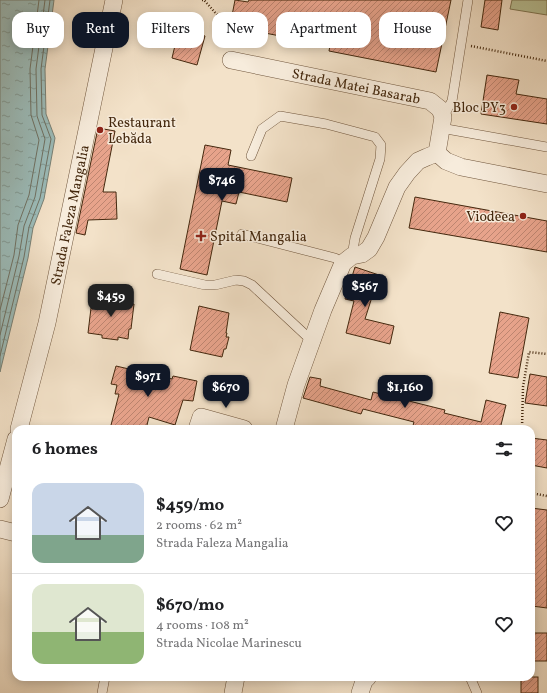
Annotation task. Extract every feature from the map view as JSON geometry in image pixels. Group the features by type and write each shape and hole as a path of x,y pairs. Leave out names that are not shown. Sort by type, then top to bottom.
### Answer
{"street":[{"name":"Strada Faleza Mangalia","path":"20,425 47,323 114,0"},
{"name":"Strada Matei Basarab","path":"231,60 430,101 440,108 442,122"},
{"path":"437,153 442,122"},
{"path":"437,153 446,161 461,166 547,184"},
{"path":"285,425 296,385 323,310 348,259 362,254 369,249 382,224 397,187 407,172 418,161 437,153"},
{"path":"198,425 200,417 229,425"},
{"path":"0,499 12,454"},
{"path":"0,529 12,532"},
{"path":"233,693 235,681"},
{"path":"360,693 364,681"}],"lane":[{"path":"468,0 452,101 442,122 547,147"},
{"path":"242,234 335,258 348,259 380,159 381,145 375,137 326,124 280,116 262,129 252,156"},
{"path":"157,274 205,285 215,285 236,280 244,281 252,286 312,341"},
{"path":"102,693 104,681"},
{"path":"472,681 477,693"}],"path":[{"path":"202,0 204,0 220,18 231,60"},
{"path":"461,44 547,61"},
{"path":"522,425 523,387 529,352 547,354"},
{"path":"535,494 547,496"}],"green space":[{"path":"512,0 547,0 547,15 510,9"}],"water":[{"path":"0,0 54,0 52,12 12,12 12,48 48,48 45,69 46,114 55,138 44,199 33,228 28,258 0,372"}],"building":[{"path":"235,0 248,2 249,0 451,0 446,24 446,12 379,12 379,48 441,48 436,72 329,51 330,48 371,48 371,12 276,12 276,35 268,34 268,12 233,12"},
{"path":"485,0 502,0 498,30 481,27"},
{"path":"174,48 202,48 197,65 172,58"},
{"name":"Bloc PY3","path":"487,75 519,80 516,94 547,99 547,124 481,114"},
{"path":"98,128 115,131 103,192 116,192 117,219 88,220 85,235 76,233"},
{"name":"Spital Mangalia","path":"205,145 231,150 228,165 292,178 287,202 239,192 236,204 222,201 207,275 180,269"},
{"path":"415,197 547,221 547,252 409,228"},
{"path":"355,267 379,275 365,319 394,326 390,344 346,333 354,301 345,299"},
{"path":"100,297 126,300 125,303 134,304 131,329 129,329 128,339 118,337 118,340 102,338 102,335 88,333 91,308 93,309 95,299 100,299"},
{"path":"199,306 229,313 226,337 229,337 222,357 190,350"},
{"path":"500,312 529,318 518,378 489,373"},
{"path":"116,366 172,379 173,376 197,381 193,401 183,400 175,425 149,417 147,425 111,425 119,394 115,394 117,385 111,384"},
{"path":"530,374 547,377 547,406 525,403"},
{"path":"310,377 321,379 320,386 371,400 373,392 445,410 444,413 481,422 486,400 506,405 501,425 413,425 414,422 363,409 361,414 303,398"},
{"path":"535,438 547,440 547,468 535,466"},
{"path":"535,508 547,510 547,608 535,606"},
{"path":"535,633 547,633 547,661 535,661"},
{"path":"535,677 538,677 538,693 521,693 521,681 535,681"}],"place":[{"name":"Bloc PY3","path":"514,107"},
{"name":"Restaurant Lebăda","path":"100,130"},
{"name":"Viodeea","path":"523,216"},
{"name":"Spital Mangalia","path":"201,236"}]}
